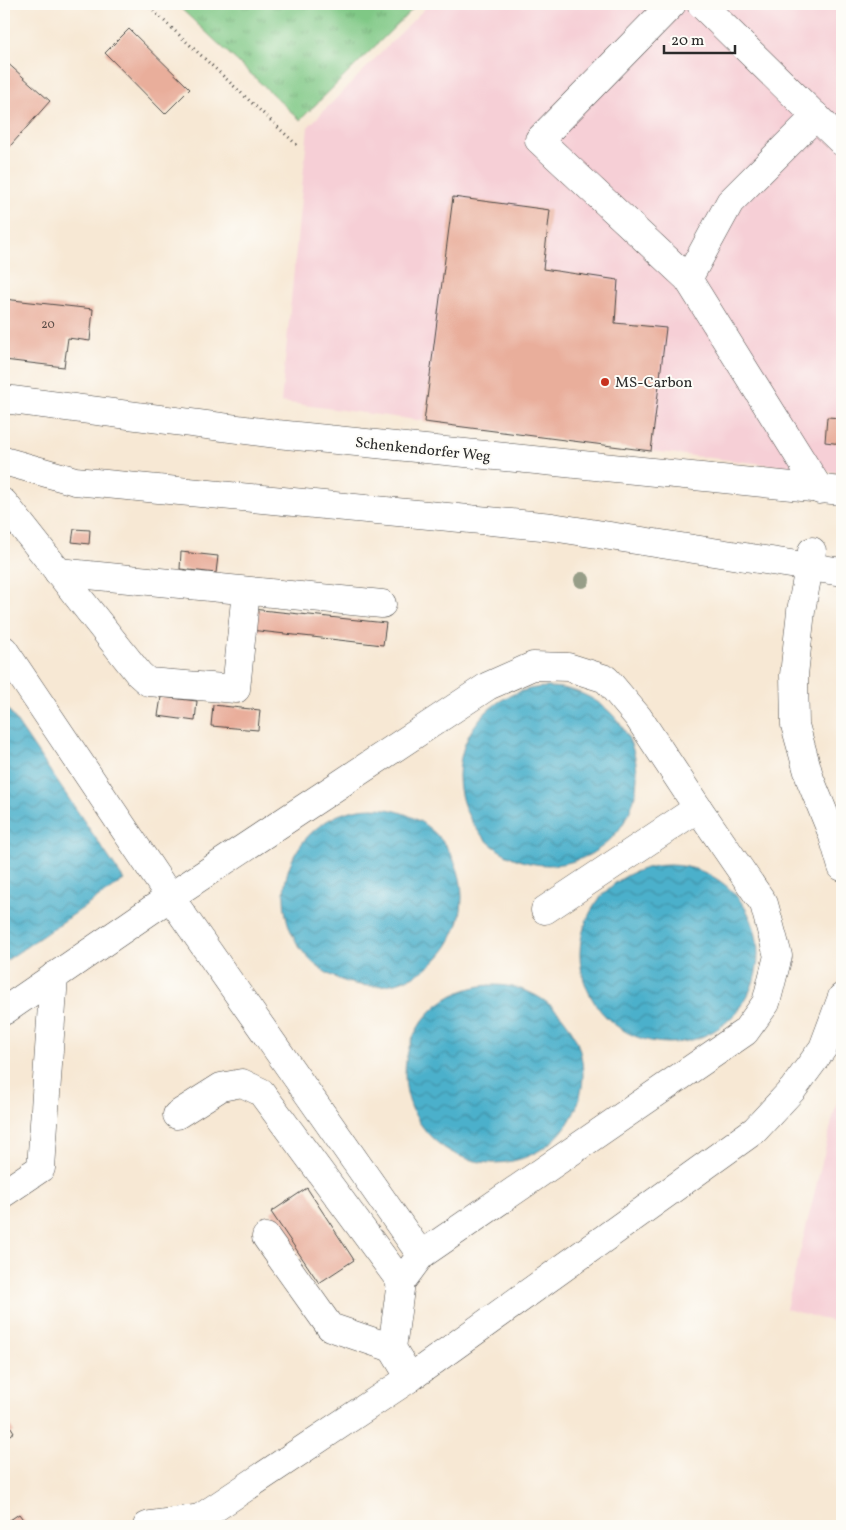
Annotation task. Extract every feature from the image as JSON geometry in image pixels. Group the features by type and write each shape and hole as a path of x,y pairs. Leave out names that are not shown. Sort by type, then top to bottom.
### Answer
{"street":[{"path":"672,4 539,140 688,279 831,491"},
{"path":"701,4 842,142"},
{"path":"688,279 730,202 816,116"},
{"name":"Schenkendorfer Weg","path":"4,399 277,434 831,491"},
{"path":"4,461 75,481 552,527 810,559 842,572"},
{"path":"4,503 139,674 148,682 236,689 246,591"},
{"path":"810,559 801,611 794,675 795,725 810,779 832,833 842,867"},
{"path":"58,572 382,604"},
{"path":"4,650 170,897 421,1256"},
{"path":"4,1011 170,897 488,686 533,666 568,667 606,679 638,717 764,904 778,956 766,1003 745,1032 421,1256 401,1282 392,1348 410,1378"},
{"path":"545,910 698,808"},
{"path":"4,1193 41,1168 54,976"},
{"path":"147,1526 150,1524 197,1522 410,1378 755,1130 793,1089 823,1048 842,997"},
{"path":"177,1115 220,1087 242,1083 261,1092 401,1282"},
{"path":"266,1237 330,1327 392,1348"}],"path":[{"path":"146,4 297,145"}],"shaded area":[{"path":"429,4 842,4 842,473 651,451 281,402 308,127"},
{"path":"842,1088 842,1324 786,1309 836,1105"}],"green space":[{"path":"176,4 418,4 300,120"}],"water":[{"path":"548,687 582,694 597,702 611,713 622,727 630,742 637,776 630,810 622,825 611,839 597,850 582,858 548,865 514,858 499,850 485,839 474,825 466,810 459,776 466,742 474,727 485,713 499,702 514,694"},
{"path":"4,703 124,880 4,962"},
{"path":"373,808 407,815 422,823 436,834 447,848 455,863 462,897 455,931 447,946 436,960 422,971 407,979 373,986 339,979 324,971 310,960 299,946 291,931 284,897 291,863 299,848 310,834 324,823 339,815"},
{"path":"669,865 703,872 718,880 732,891 743,905 751,920 758,954 751,988 743,1003 732,1017 718,1028 703,1036 669,1043 635,1036 620,1028 606,1017 595,1003 587,988 580,954 587,920 595,905 606,891 620,880 635,872"},
{"path":"494,985 528,992 543,1000 557,1011 568,1025 576,1040 583,1074 576,1108 568,1123 557,1137 543,1148 528,1156 494,1163 460,1156 445,1148 431,1137 420,1123 412,1108 405,1074 412,1040 420,1025 431,1011 445,1000 460,992"}],"building":[{"path":"129,29 190,89 165,114 105,53"},
{"path":"4,60 50,101 4,153"},
{"path":"453,197 550,210 543,269 618,280 615,323 666,328 651,451 424,422"},
{"path":"4,299 93,309 90,341 68,338 64,367 4,360"},
{"path":"827,417 842,418 842,444 825,442"},
{"path":"74,529 90,530 89,544 72,542"},
{"path":"181,552 218,556 216,573 180,569"},
{"path":"252,609 386,623 383,645 250,630"},
{"path":"161,697 197,701 195,721 158,716"},
{"path":"213,705 260,710 258,730 211,726"},
{"path":"307,1188 354,1260 319,1283 271,1212"},
{"path":"4,1416 14,1432 4,1439"},
{"path":"19,1514 28,1526 4,1526 4,1524"}],"place":[{"name":"MS-Carbon","path":"605,382"}]}
